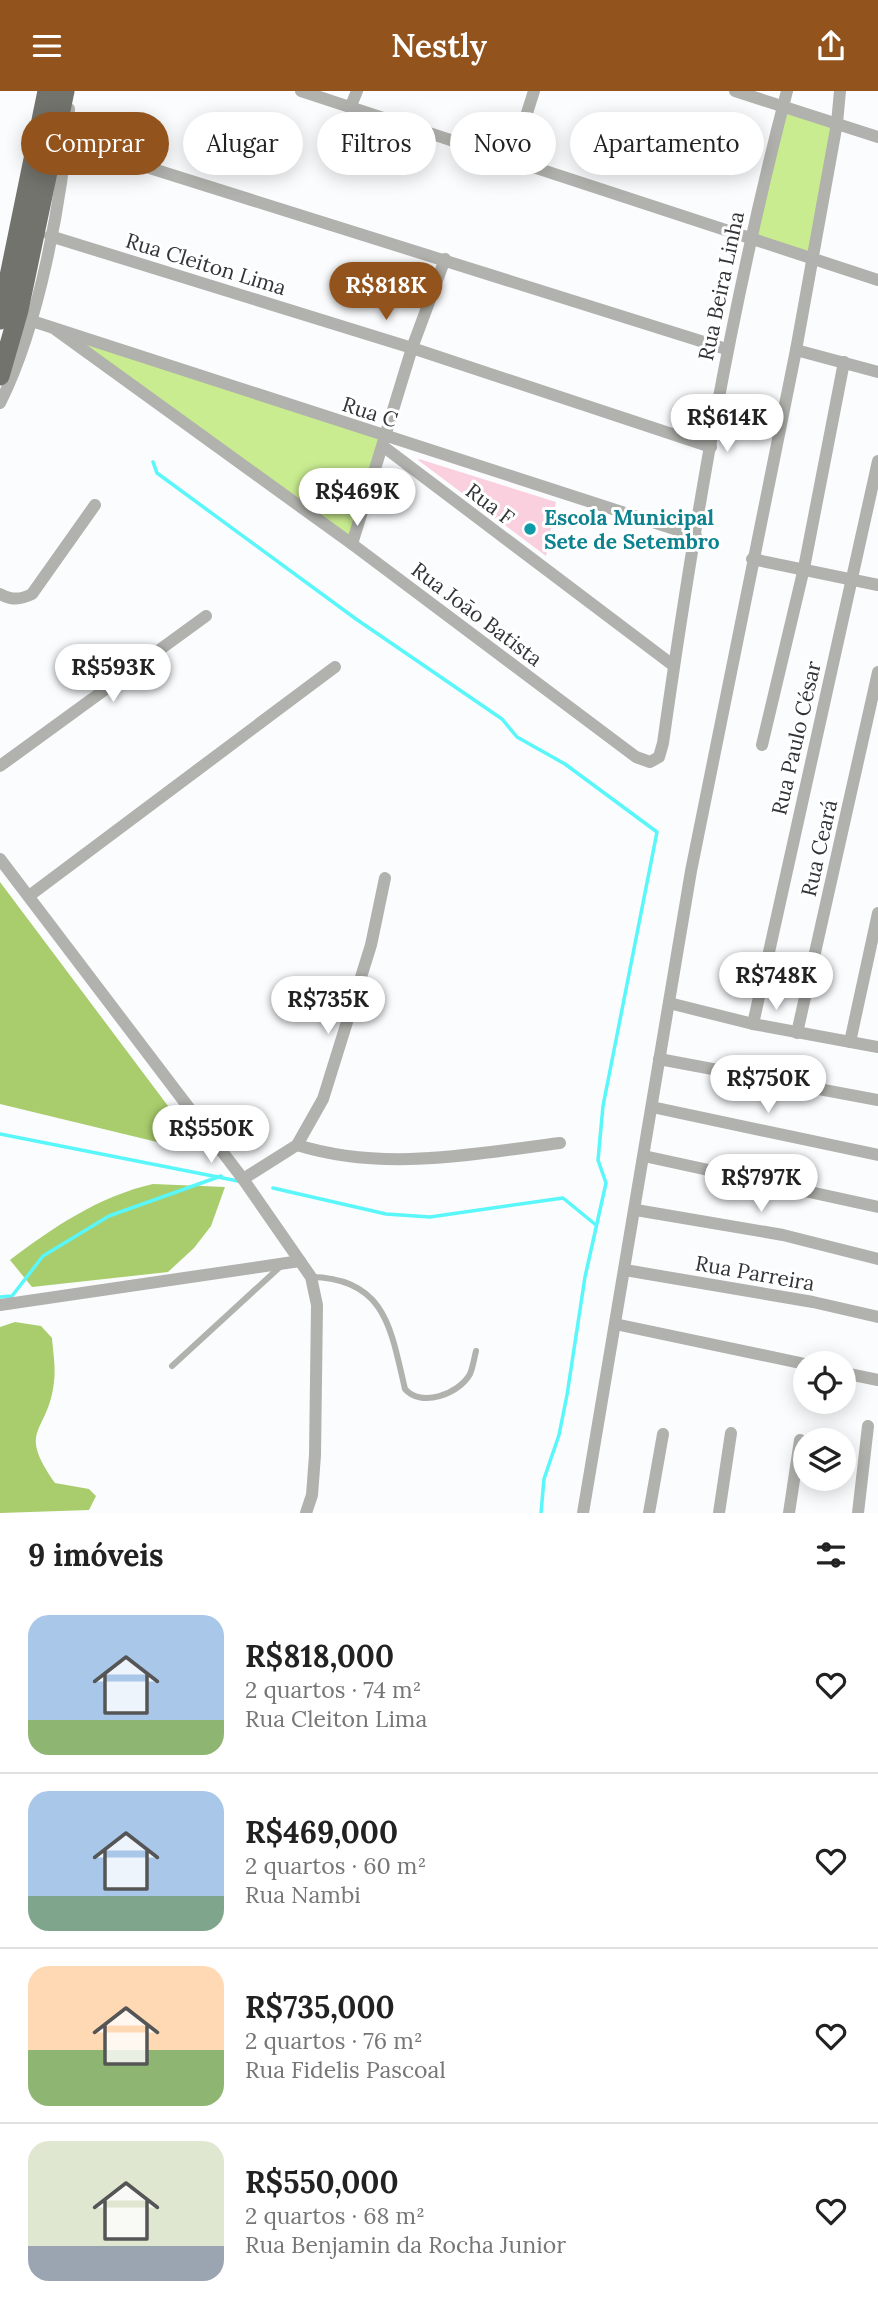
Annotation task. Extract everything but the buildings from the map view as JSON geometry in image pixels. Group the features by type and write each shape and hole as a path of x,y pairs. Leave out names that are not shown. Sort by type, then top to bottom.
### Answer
{"main road":[{"path":"0,320 47,91"},
{"path":"0,376 19,310 67,91"}],"street":[{"path":"67,91 67,112"},
{"path":"301,91 450,140"},
{"path":"350,108 357,91"},
{"path":"527,112 534,91"},
{"path":"735,91 878,137"},
{"name":"Rua Beira Linha","path":"636,757 650,762 659,757 726,349 749,239 787,91"},
{"path":"583,1513 691,871 796,350 837,123 840,91"},
{"path":"169,174 726,349"},
{"path":"0,404 32,321 60,175"},
{"path":"556,175 878,280"},
{"name":"Rua Cleiton Lima","path":"50,236 412,348 711,447"},
{"path":"352,544 412,348 444,259"},
{"name":"Rua C","path":"32,321 385,442 696,536"},
{"name":"Rua Joāo Batista","path":"56,330 352,544 636,757"},
{"path":"796,350 878,372"},
{"name":"Rua Paulo César","path":"762,745 804,568 844,362"},
{"name":"Rua F","path":"385,442 674,666"},
{"name":"Rua Paulo César","path":"753,1024 878,461"},
{"path":"0,594 12,599 23,599 32,594 95,505"},
{"path":"752,559 852,577 878,585"},
{"path":"0,766 206,616"},
{"path":"29,896 335,667"},
{"name":"Rua Ceará","path":"797,1033 878,672"},
{"path":"0,859 243,1179 310,1277 317,1305 315,1455 312,1495 306,1513"},
{"path":"243,1179 298,1145 333,1074 371,945 384,878"},
{"path":"850,1042 878,913"},
{"path":"669,1003 753,1024 878,1047"},
{"path":"659,1059 878,1100"},
{"path":"652,1107 878,1155"},
{"path":"298,1145 350,1158 396,1160 560,1143"},
{"path":"644,1156 878,1207"},
{"path":"636,1210 783,1235 878,1259"},
{"path":"0,1305 300,1261"},
{"name":"Rua Parreira","path":"625,1270 813,1302 878,1317"},
{"path":"615,1324 793,1361"},
{"path":"856,1375 878,1380"},
{"path":"858,1513 868,1426"},
{"path":"719,1513 731,1433"},
{"path":"649,1513 663,1434"},
{"path":"789,1513 793,1486"}],"lane":[{"path":"172,1366 282,1264"},
{"path":"310,1277 323,1277 358,1287 381,1307 390,1324 405,1389 409,1394 428,1399 457,1387 469,1375 476,1352"}],"green space":[{"path":"782,112 833,125 812,254 754,238"},
{"path":"73,336 382,440 350,543"},
{"path":"0,882 192,1138 186,1149 0,1104"},
{"path":"153,1184 225,1187 211,1226 194,1248 168,1272 32,1287 10,1260 78,1214 114,1196"},
{"path":"15,1322 41,1326 52,1338 54,1382 51,1399 38,1431 38,1451 55,1483 89,1489 96,1496 89,1510 0,1513 0,1327"}],"waterway":[{"path":"153,462 157,473 356,619 502,719 517,737 565,764 657,832 603,1106 598,1160 606,1183 585,1277 559,1435 544,1479 541,1513"},
{"path":"0,1134 238,1181"},
{"path":"0,1297 12,1296 43,1256 109,1216 221,1176"},
{"path":"273,1188 386,1214 430,1217 563,1198 596,1225"}],"place":[{"name":"Escola Municipal Sete de Setembro","path":"530,529"}]}
